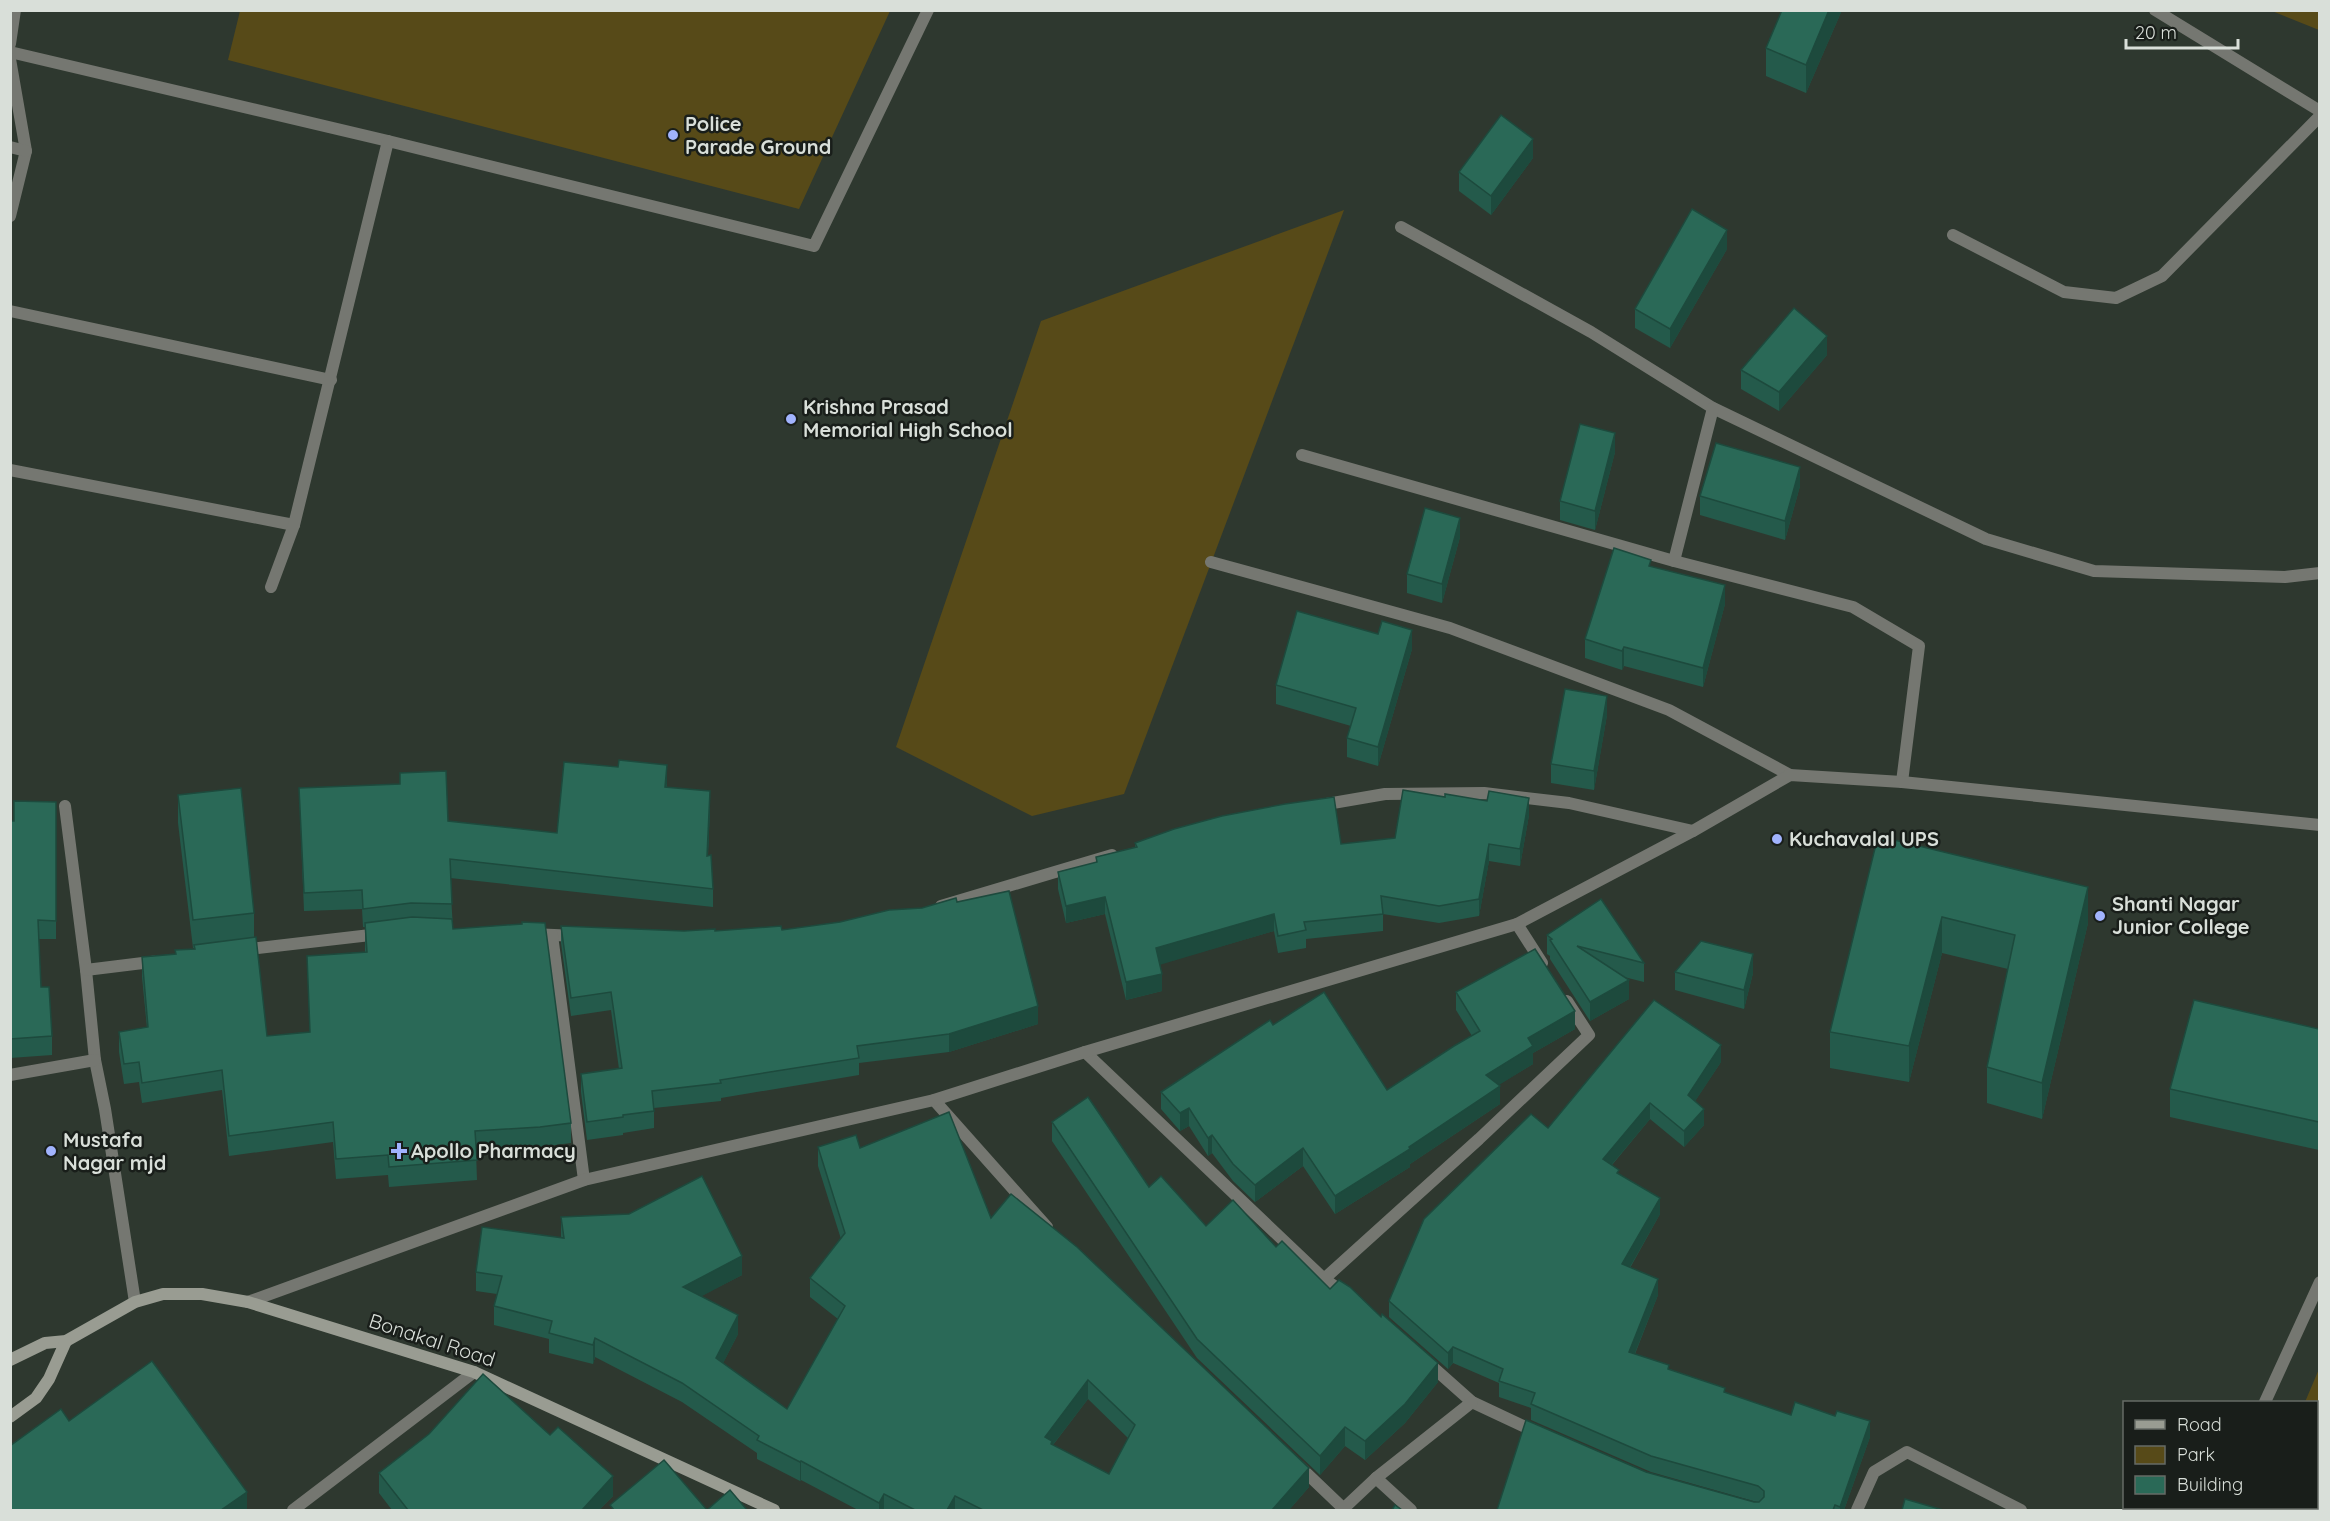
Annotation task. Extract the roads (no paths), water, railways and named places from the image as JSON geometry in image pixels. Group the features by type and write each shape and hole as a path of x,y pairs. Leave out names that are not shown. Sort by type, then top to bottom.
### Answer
{"main road":[{"name":"Bonakal Road","path":"10,1360 45,1344 66,1341 135,1302 163,1294 202,1294 248,1302 474,1372 774,1510"},
{"path":"10,1417 36,1398 49,1378 66,1341"}],"street":[{"path":"10,44 15,10"},
{"path":"10,52 388,141 814,246 928,10"},
{"path":"2155,10 2319,111"},
{"path":"10,59 26,151 10,216"},
{"path":"1953,235 2064,292 2116,298 2162,276 2319,116"},
{"path":"271,587 294,525 388,141"},
{"path":"10,147 26,151"},
{"path":"1401,227 1591,332 1713,408 1986,539 2094,571 2285,577 2319,573"},
{"path":"10,311 331,380"},
{"path":"1674,561 1713,408"},
{"path":"1302,455 1674,561 1853,607 1919,646 1902,782"},
{"path":"10,470 294,525"},
{"path":"1211,562 1450,628 1669,710 1790,775 1902,782 2319,825"},
{"path":"248,1302 584,1180 934,1100 1085,1052 1517,924 1693,831 1790,775"},
{"path":"1306,808 1385,794 1484,793 1569,803 1693,831"},
{"path":"65,806 95,1060 105,1109 135,1302"},
{"path":"926,909 1126,851"},
{"path":"1517,924 1550,974"},
{"path":"228,952 389,932"},
{"path":"517,933 585,936"},
{"path":"552,935 584,1180"},
{"path":"86,970 169,959"},
{"path":"1324,1279 1479,1139 1589,1035 1563,994"},
{"path":"1085,1052 1324,1279 1362,1304"},
{"path":"10,1075 95,1060"},
{"path":"934,1100 1056,1235"},
{"path":"2265,1401 2319,1282"},
{"path":"1421,1357 1472,1402 1547,1437"},
{"path":"293,1510 474,1372"},
{"path":"1293,1461 1343,1510 1376,1478 1472,1402"},
{"path":"1857,1510 1874,1472 1907,1452 2021,1510"},
{"path":"1376,1478 1411,1510"}],"place":[{"name":"Police Parade Ground","path":"673,135"},
{"name":"Krishna Prasad Memorial High School","path":"791,419"},
{"name":"Kuchavalal UPS","path":"1777,839"},
{"name":"Shanti Nagar Junior College","path":"2100,916"},
{"name":"Mustafa Nagar mjd","path":"51,1151"},
{"name":"Apollo Pharmacy","path":"399,1151"}]}
